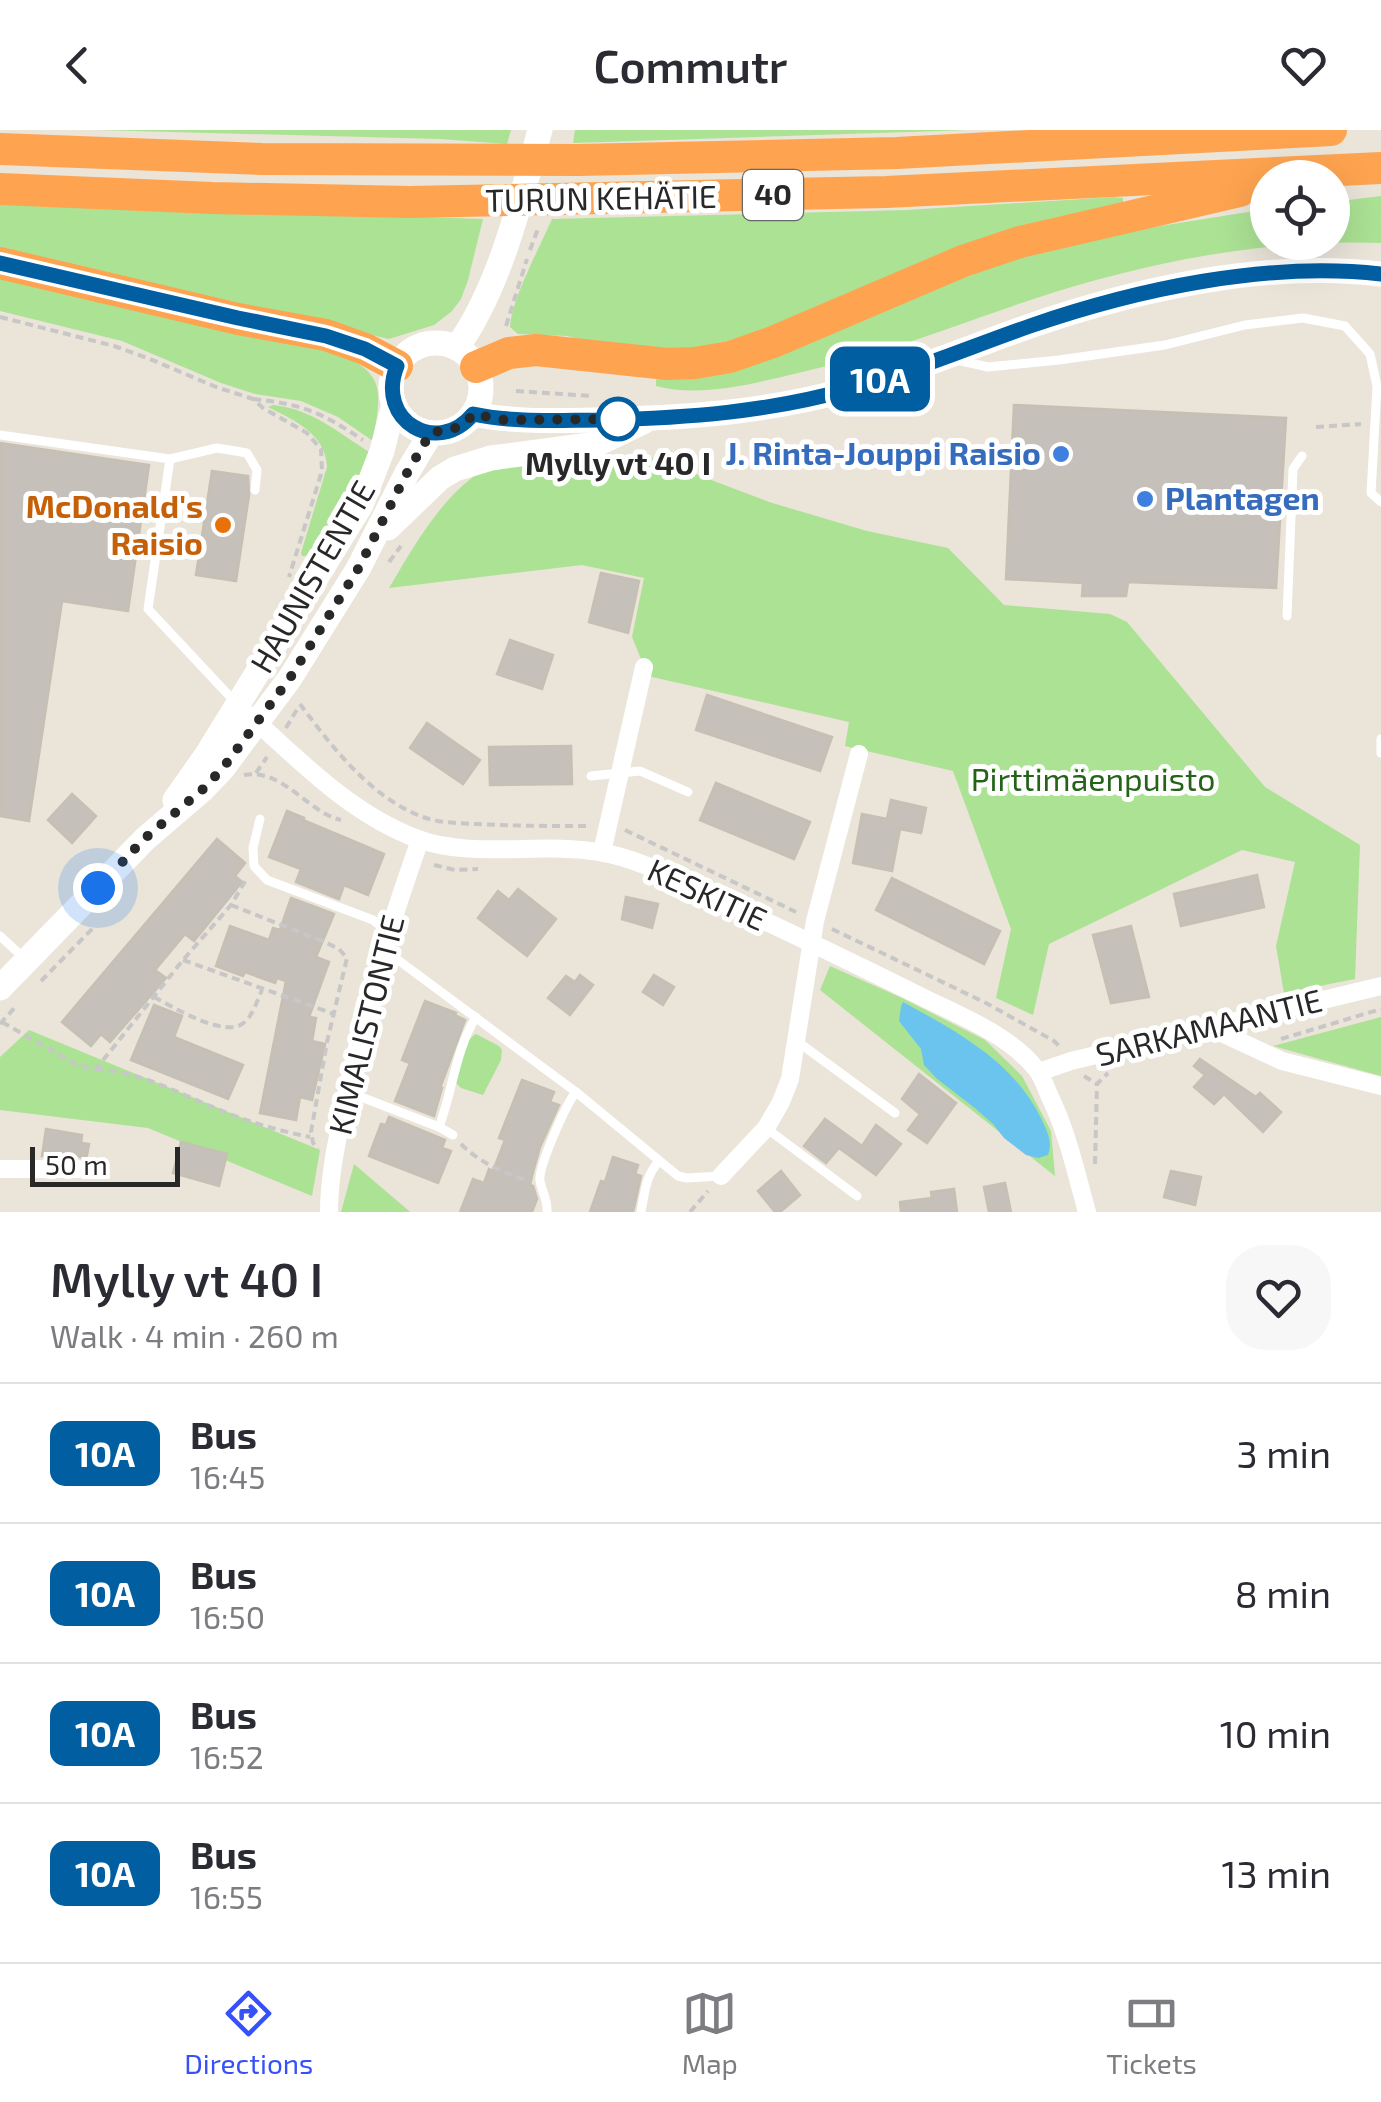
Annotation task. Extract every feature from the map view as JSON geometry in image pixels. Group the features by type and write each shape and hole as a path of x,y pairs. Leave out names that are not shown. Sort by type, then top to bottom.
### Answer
{"highway":[{"name":"TURUN KEHÄTIE","path":"0,150 262,159 598,159 896,153 1331,130"},
{"name":"TURUN KEHÄTIE","path":"1350,169 1381,168"},
{"name":"TURUN KEHÄTIE","path":"0,189 409,202 886,192 1250,174"},
{"path":"467,357 536,350 666,364 730,357 963,261 1020,242 1250,189"},
{"path":"0,263 326,336 365,349 397,366"}],"street":[{"path":"467,357 468,332 490,287 540,130"},
{"path":"473,414 504,420 726,414 854,388 1082,309 1173,288 1296,270 1381,274"},
{"path":"442,343 467,357 481,380 481,394 473,414 448,432 420,430 407,423 394,404 391,386 397,366 412,350 426,344 442,343"},
{"name":"HAUNISTENTIE","path":"144,839 188,782 360,506 382,451 394,404"},
{"path":"373,542 440,478 456,469 491,458 597,444 650,419"},
{"name":"HAUNISTENTIE","path":"10,995 27,960 144,839 223,768 290,678 373,542 431,432"},
{"path":"602,852 644,667"},
{"name":"KESKITIE","path":"237,704 319,779 357,807 420,840 495,849 572,848 637,863 812,942 981,1027 1008,1044 1039,1072 1060,1117 1087,1212"},
{"path":"721,1176 766,1128 790,1079 812,942 859,754"},
{"name":"KIMALISTONTIE","path":"329,1212 334,1155 354,1056 386,939 420,840"},
{"name":"SARKAMAANTIE","path":"1039,1072 1381,986"},
{"path":"1209,1027 1282,1061 1381,1086"},
{"path":"0,1168 78,1169"}],"lane":[{"path":"944,357 988,367 1165,345 1245,325 1303,318 1345,326 1370,354 1378,386 1371,494 1381,502"},
{"path":"0,435 170,459 217,448 247,453 257,470 255,490"},
{"path":"1286,616 1293,468 1302,456"},
{"path":"170,459 148,609 237,704"},
{"path":"1381,738 1381,753"},
{"path":"591,776 640,771 688,792"},
{"path":"260,819 253,848 254,866 267,880 373,920 394,957 576,1092 678,1176 721,1176"},
{"path":"0,936 27,960"},
{"path":"439,1127 458,1055 476,1017"},
{"path":"796,1041 895,1113"},
{"path":"347,1092 453,1135"},
{"path":"547,1212 540,1180 576,1092"},
{"path":"766,1128 857,1196"},
{"path":"641,1212 646,1182 659,1161"}],"path":[{"path":"506,329 517,287"},
{"path":"0,317 114,346 253,399 319,412 372,446"},
{"path":"253,399 307,433 322,449 319,486 285,585"},
{"path":"1316,428 1375,423"},
{"path":"237,778 256,774 270,778 327,817 346,821"},
{"path":"96,1069 231,905 254,866"},
{"path":"231,905 339,949 347,958 311,1132 319,1150 334,1155"},
{"path":"32,990 96,924"},
{"path":"182,960 335,1014"},
{"path":"154,997 207,1023 229,1028 248,1019 262,989"},
{"path":"10,995 1,1023 76,1065 150,1079 239,1118 312,1137"},
{"path":"1095,1180 1097,1084"},
{"path":"453,1135 474,1158 530,1182 540,1180"},
{"path":"690,1212 721,1176"}],"green space":[{"path":"97,130 511,130 507,144"},
{"path":"575,130 970,130 573,143"},
{"path":"1381,196 1381,243 1350,242 1350,200"},
{"path":"1123,198 1123,203 738,339 688,349 606,346 567,336 518,334 510,327 521,287 552,219 907,210"},
{"path":"0,203 483,219 468,280 452,311 434,325 389,339 0,250"},
{"path":"1250,212 1250,249 1166,263 1068,288 869,355 764,381 691,390 656,386 658,378 1028,254 1116,233"},
{"path":"0,275 335,351 364,368 377,385 373,441 338,417 301,401 255,394 122,341 0,311"},
{"path":"268,407 301,411 371,453 367,476 318,557 301,553 327,467 325,455 315,437"},
{"name":"Pirttimäenpuisto","path":"648,456 769,502 867,531 948,548 1004,605 1110,614 1127,622 1265,787 1360,845 1355,979 1284,993 1276,946 1295,862 1242,850 1049,944 1033,1015 996,998 1011,929 953,771 845,746 849,722 648,676 632,637 644,578 582,565 389,588 426,528 473,477 489,469 533,459"},
{"path":"830,966 985,1040 1022,1076 1051,1131 1055,1176 820,990"},
{"path":"1381,1017 1381,1076 1273,1046"},
{"path":"29,1030 320,1150 312,1196 148,1128 0,1110 0,1057"},
{"path":"476,1034 502,1050 483,1095 456,1083 461,1056"},
{"path":"354,1164 409,1211 410,1212 341,1212"}],"water":[{"path":"903,1002 963,1036 1015,1080 1041,1118 1050,1140 1048,1155 1026,1155 936,1078 924,1065 921,1049 899,1021"}],"building":[{"name":"Plantagen","path":"1014,405 1286,418 1276,588 1128,582 1126,596 1082,596 1083,583 1006,579"},
{"path":"0,443 149,465 128,611 62,601 29,821 0,816"},
{"path":"212,471 248,476 249,495 236,581 196,575"},
{"path":"601,573 639,581 628,633 589,622"},
{"path":"510,640 553,655 542,689 497,674"},
{"path":"707,695 832,737 820,771 696,730"},
{"path":"427,723 480,760 463,784 410,748"},
{"path":"571,746 572,784 490,785 489,747"},
{"path":"716,783 810,822 794,859 700,820"},
{"path":"72,794 96,816 72,843 48,820"},
{"path":"891,800 926,808 921,833 900,829 892,871 853,863 862,814 887,819"},
{"path":"287,811 384,854 368,895 344,885 339,899 296,882 301,869 269,857"},
{"path":"217,839 245,863 235,876 242,882 194,941 185,934 155,970 166,978 110,1042 101,1034 91,1046 62,1022"},
{"path":"1257,875 1264,907 1181,926 1174,894"},
{"path":"892,878 1000,931 984,964 876,910"},
{"path":"518,889 556,919 527,956 478,918 498,891 509,900"},
{"path":"626,897 658,904 652,928 622,919"},
{"path":"291,898 334,914 316,957 329,962 309,1017 316,1018 312,1041 325,1044 312,1100 300,1097 296,1120 260,1113 286,981 277,978 275,983 216,966 230,926 269,940 273,928 280,930"},
{"path":"1131,926 1149,997 1111,1003 1093,935"},
{"path":"580,975 593,985 570,1015 548,998 566,976 575,982"},
{"path":"654,975 674,987 663,1005 643,992"},
{"path":"425,1001 465,1020 434,1116 395,1101 410,1063 402,1060"},
{"path":"154,1005 182,1016 174,1037 243,1065 228,1099 131,1060"},
{"path":"1200,1059 1256,1097 1260,1093 1281,1112 1263,1132 1224,1094 1214,1104 1194,1087 1205,1075 1194,1066"},
{"path":"919,1074 956,1103 927,1143 908,1130 920,1114 902,1099"},
{"path":"522,1080 554,1092 550,1102 559,1105 533,1172 530,1185 537,1199 532,1212 460,1212 473,1179 484,1183 489,1169 493,1171 505,1140 499,1138"},
{"path":"389,1117 445,1140 442,1148 451,1151 438,1183 369,1156 381,1124 386,1125"},
{"path":"825,1119 862,1146 876,1125 901,1144 876,1175 839,1148 826,1163 804,1146"},
{"path":"46,1129 82,1135 81,1143 89,1144 86,1160 78,1156 42,1156"},
{"path":"181,1142 227,1154 219,1186 173,1173"},
{"path":"613,1157 638,1165 635,1174 641,1176 633,1212 590,1212 601,1181 605,1182"},
{"path":"781,1171 800,1195 775,1212 758,1191"},
{"path":"1171,1171 1201,1177 1195,1205 1164,1197"},
{"path":"1005,1183 1011,1212 989,1212 984,1187"},
{"path":"954,1189 957,1212 901,1212 900,1202 932,1198 931,1192"}],"bus line":[{"name":"10A","path":"0,263 350,343 397,366 391,386 397,411 407,423 431,432 460,427 473,414 535,421 744,412 854,388 1033,325 1131,296 1296,270 1381,274"}],"place":[{"name":"Mylly vt 40 I","path":"618,419"},
{"name":"J. Rinta-Jouppi Raisio","path":"1061,454"},
{"name":"Plantagen","path":"1145,499"},
{"name":"McDonald's Raisio","path":"223,525"}],"route":[{"path":"98,888 144,839 223,768 290,678 358,569 431,432 460,427 473,414 504,420 622,419 618,419"}]}
